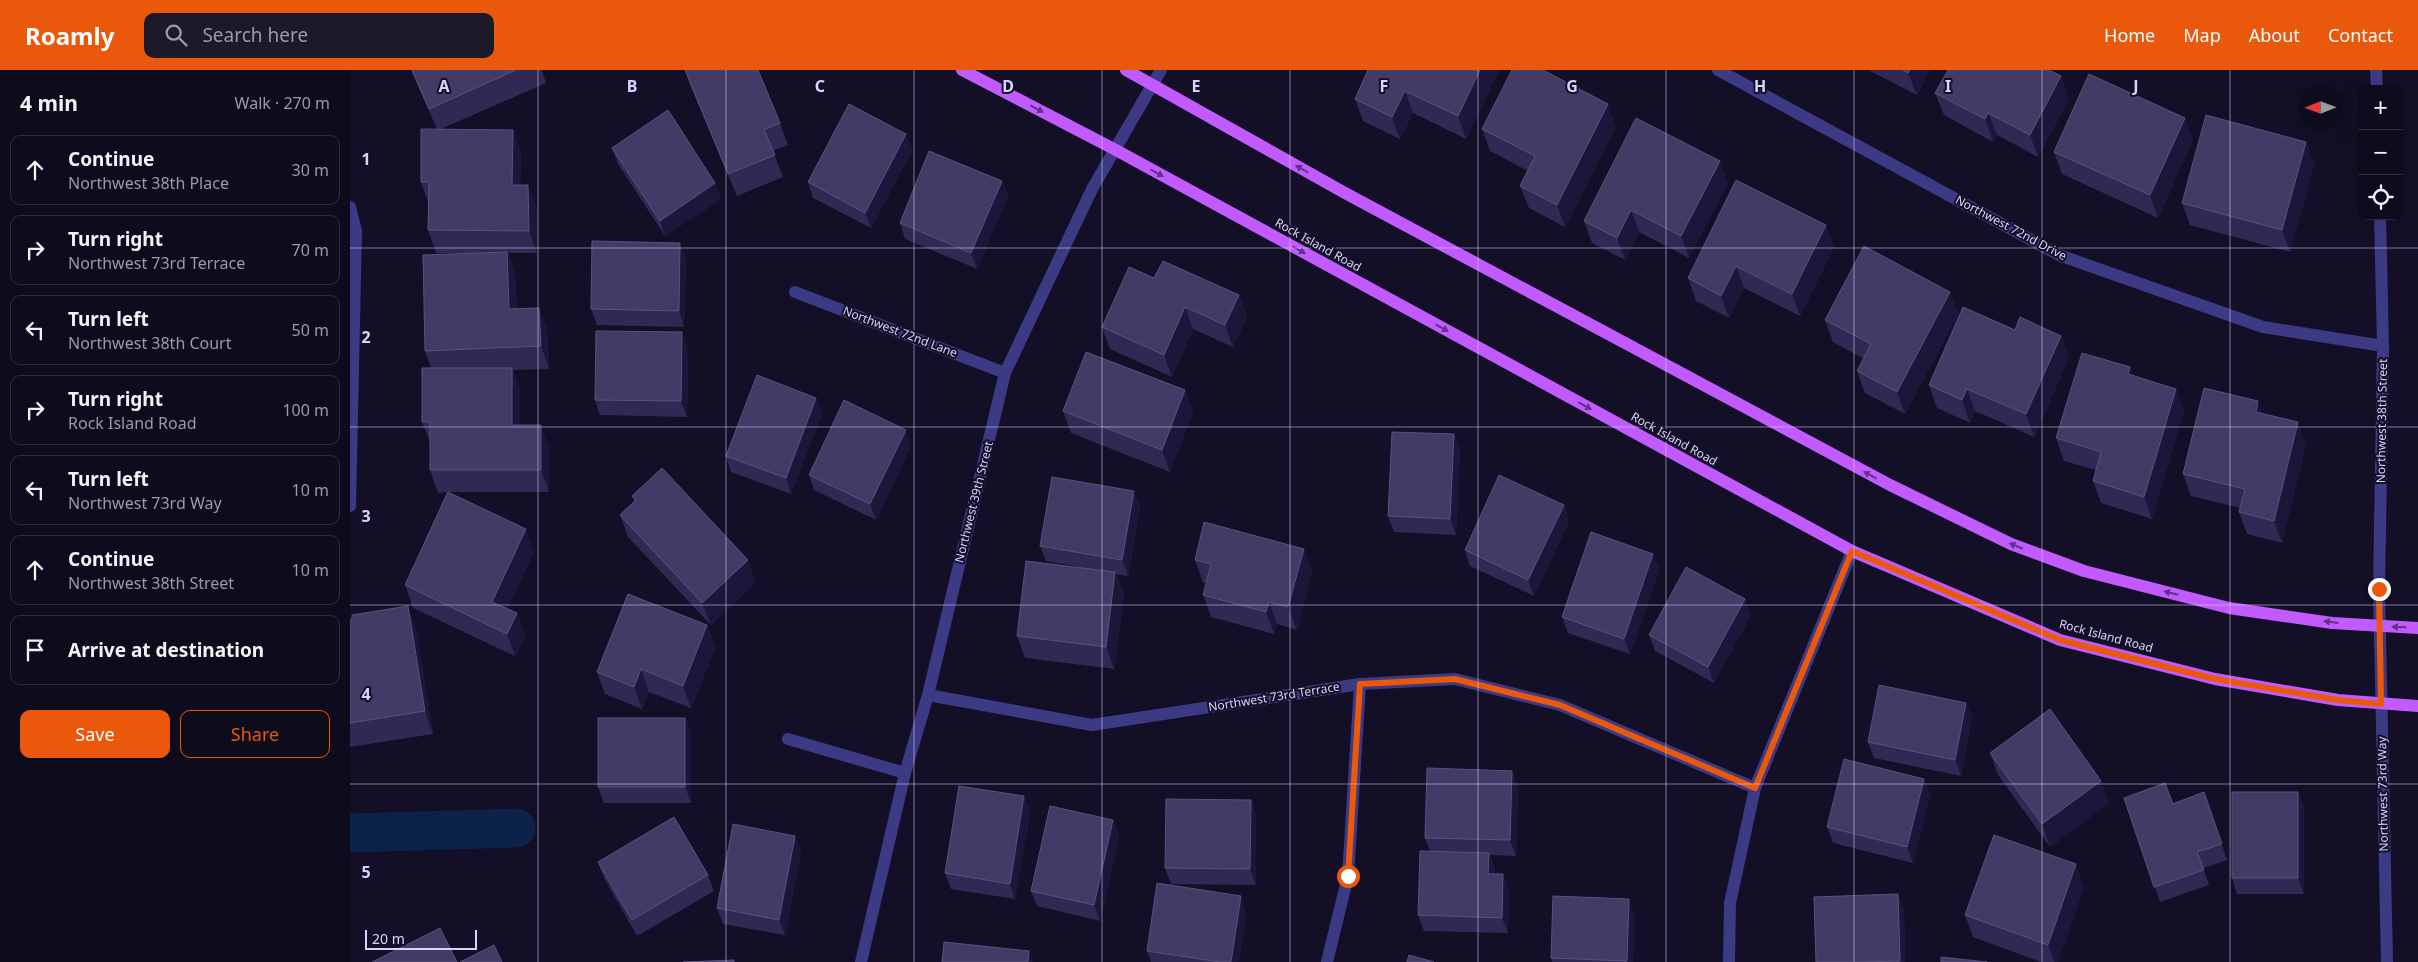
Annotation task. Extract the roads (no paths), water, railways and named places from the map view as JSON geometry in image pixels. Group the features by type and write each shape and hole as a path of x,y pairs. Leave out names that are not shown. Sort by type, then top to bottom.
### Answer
{"main road":[{"name":"Rock Island Road","path":"962,70 1114,149 1852,551 2060,640 2215,679 2338,700 2418,706"},
{"path":"1126,70 1345,193 1890,485 2010,544 2084,570 2229,608 2332,623 2418,628"}],"street":[{"name":"Northwest 39th Street","path":"861,962 905,773 928,695 1005,372 1092,189 1161,70"},
{"name":"Northwest 72nd Drive","path":"1718,70 2059,255 2263,326 2383,346"},
{"path":"2376,70 2377,85"},
{"path":"350,207 356,231 350,506"},
{"name":"Northwest 38th Street","path":"2380,220 2383,346 2380,626"},
{"name":"Northwest 72nd Lane","path":"795,292 1005,372"},
{"path":"1728,962 1730,903 1755,788 1852,551"},
{"name":"Northwest 73rd Way","path":"2380,626 2387,962"},
{"name":"Northwest 73rd Terrace","path":"928,695 1092,725 1360,684 1455,679 1560,705 1755,788"},
{"path":"1327,962 1348,876 1360,684"},
{"path":"788,739 905,773"}],"waterway":[{"path":"350,833 516,828"}]}
